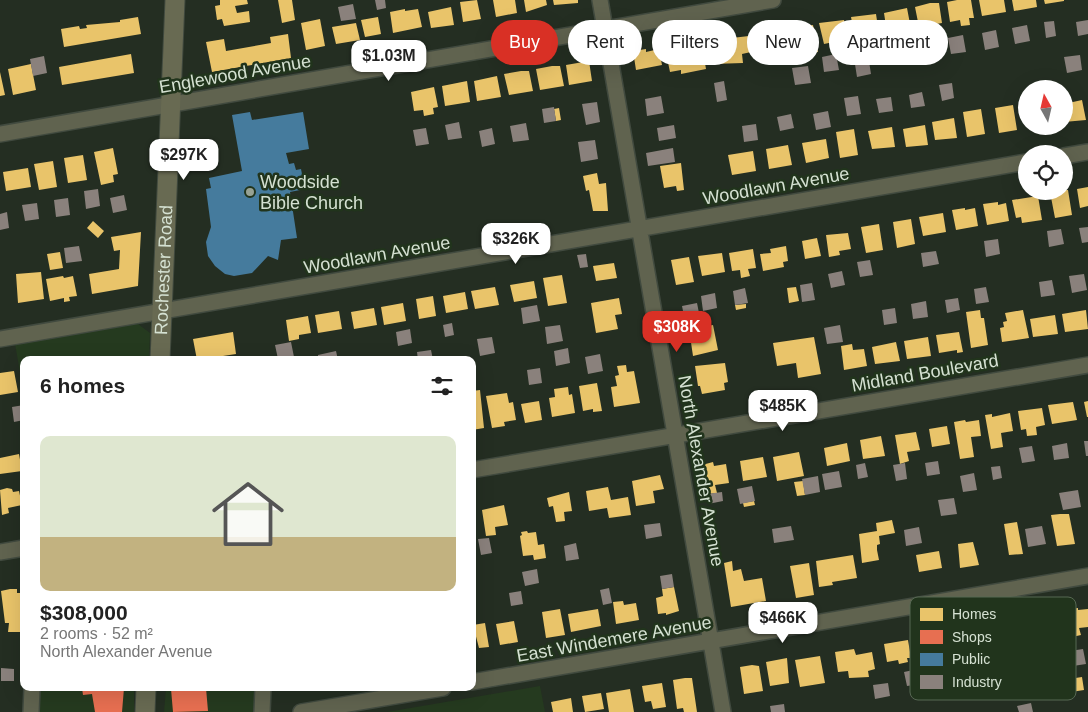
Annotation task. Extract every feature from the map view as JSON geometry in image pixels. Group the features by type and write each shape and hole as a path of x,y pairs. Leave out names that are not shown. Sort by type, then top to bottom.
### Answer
{"main road":[{"name":"Rochester Road","path":"160,356 175,0"},
{"path":"144,712 146,691"}],"street":[{"name":"North Alexander Avenue","path":"600,0 603,20"},
{"name":"Englewood Avenue","path":"642,23 773,0"},
{"name":"Englewood Avenue","path":"0,134 568,35"},
{"name":"North Alexander Avenue","path":"611,65 723,712"},
{"path":"1073,154 1088,152"},
{"name":"Woodlawn Avenue","path":"0,340 1018,163"},
{"name":"Midland Boulevard","path":"476,469 1088,364"},
{"path":"0,552 20,549"},
{"name":"East Windemere Avenue","path":"968,597 1088,576"},
{"name":"East Windemere Avenue","path":"476,681 910,607"},
{"path":"32,691 32,712"},
{"path":"262,691 262,712"},
{"path":"302,712 425,691"}],"shaded area":[{"path":"138,324 150,333 149,356 20,356 20,372 15,344"},
{"path":"540,686 545,712 387,712"},
{"path":"25,691 134,691 134,712 24,712"},
{"path":"166,691 255,691 254,712 164,712"}],"building: Homes":[{"path":"220,0 247,0 248,4 235,6 237,13 249,11 250,22 224,26 222,19 217,20 215,6 220,5"},
{"path":"278,0 292,0 295,20 282,23"},
{"path":"477,0 481,19 463,22 460,2"},
{"path":"493,0 515,0 517,13 496,17"},
{"path":"524,0 546,0 547,5 526,12"},
{"path":"553,0 578,0 578,3 554,5"},
{"path":"971,0 974,18 969,18 970,25 961,26 960,20 950,22 947,2"},
{"path":"979,0 1004,0 1006,12 982,16"},
{"path":"1012,0 1036,0 1037,7 1014,11"},
{"path":"1044,0 1064,0 1064,1 1045,4"},
{"path":"939,3 942,20 918,20 915,7"},
{"path":"451,7 454,25 431,28 428,12"},
{"path":"907,8 909,20 885,20 884,13"},
{"path":"405,9 405,11 418,9 422,27 393,33 390,12"},
{"path":"876,14 877,20 852,20 851,17"},
{"path":"138,17 141,34 64,47 61,29 79,26 80,29 87,28 86,25 120,22 120,20"},
{"path":"378,17 381,34 365,37 361,20"},
{"path":"320,19 325,46 306,50 301,23"},
{"path":"829,22 829,43 824,44 819,23"},
{"path":"356,23 360,40 336,44 332,27"},
{"path":"288,34 291,58 212,72 206,42 224,39 226,51 271,43 270,37"},
{"path":"747,36 747,53 742,54 743,63 737,63 737,37"},
{"path":"646,49 646,52 652,51 652,65 662,65 636,70 635,65 642,65 642,50"},
{"path":"131,54 134,73 62,85 59,67"},
{"path":"31,64 36,90 13,95 8,69"},
{"path":"566,65 590,65 592,81 569,85"},
{"path":"669,65 705,65 706,69 681,74 681,70 670,72"},
{"path":"560,66 564,86 540,90 536,69"},
{"path":"529,71 533,91 509,95 504,74"},
{"path":"0,72 5,95 0,96"},
{"path":"497,76 501,97 477,101 474,81"},
{"path":"467,81 470,102 445,106 442,86"},
{"path":"434,87 438,107 433,108 434,114 424,116 423,110 414,111 411,92"},
{"path":"1082,100 1086,120 1073,121 1073,102"},
{"path":"1013,105 1017,130 999,133 995,108"},
{"path":"559,108 561,120 556,121 554,109"},
{"path":"981,109 985,134 967,137 963,112"},
{"path":"954,118 957,138 935,140 932,122"},
{"path":"925,125 928,145 906,147 903,129"},
{"path":"892,127 895,147 872,149 868,131"},
{"path":"854,129 858,155 840,158 836,132"},
{"path":"826,139 829,158 806,163 802,143"},
{"path":"788,145 792,165 769,169 766,149"},
{"path":"113,148 118,174 113,175 114,182 101,185 94,152"},
{"path":"753,151 756,171 732,175 728,155"},
{"path":"83,155 87,180 68,183 64,158"},
{"path":"53,161 57,187 39,190 34,164"},
{"path":"681,163 684,190 677,191 676,186 664,188 660,166"},
{"path":"28,168 31,187 6,191 3,172"},
{"path":"597,173 599,184 606,183 608,211 593,211 589,190 586,191 583,176"},
{"path":"1088,187 1088,206 1080,208 1077,189"},
{"path":"1012,200 1039,200 1042,220 1022,223 1021,217 1016,218"},
{"path":"1052,200 1070,200 1072,215 1055,218"},
{"path":"998,202 998,205 1006,203 1009,221 987,225 983,204"},
{"path":"965,208 965,210 975,208 978,226 956,230 952,210"},
{"path":"943,213 946,232 923,236 919,217"},
{"path":"911,219 915,244 897,248 893,222"},
{"path":"93,221 104,231 98,238 87,228"},
{"path":"879,224 883,250 866,253 861,227"},
{"path":"141,232 138,286 92,294 89,274 119,269 120,250 114,251 111,237"},
{"path":"848,233 851,249 839,251 840,255 829,257 826,235"},
{"path":"817,238 821,256 805,259 802,241"},
{"path":"786,246 788,261 783,262 784,267 763,271 760,254 771,253 770,249"},
{"path":"753,249 756,268 748,269 750,276 741,278 740,270 732,271 729,253"},
{"path":"60,252 63,268 50,270 47,254"},
{"path":"722,253 725,272 702,276 698,256"},
{"path":"689,257 694,282 676,285 671,260"},
{"path":"614,263 617,278 596,281 593,266"},
{"path":"41,272 44,299 18,303 16,274"},
{"path":"562,275 567,303 548,306 543,278"},
{"path":"63,276 64,278 73,276 77,296 69,297 70,301 64,302 64,298 50,301 46,279"},
{"path":"534,281 537,298 514,302 510,285"},
{"path":"495,287 499,305 475,309 471,291"},
{"path":"796,287 799,301 789,303 787,288"},
{"path":"465,292 468,309 446,313 443,296"},
{"path":"433,296 436,316 419,319 416,299"},
{"path":"619,298 622,314 615,315 618,329 596,333 591,303"},
{"path":"403,303 406,321 384,325 381,307"},
{"path":"746,304 746,308 736,310 735,305"},
{"path":"374,308 377,325 354,329 351,312"},
{"path":"980,310 981,318 984,318 988,345 971,348 966,312"},
{"path":"1023,310 1029,338 1002,342 1000,328 1004,327 1003,322 1007,321 1005,313"},
{"path":"1086,310 1088,329 1065,332 1062,314"},
{"path":"339,311 342,329 318,333 315,315"},
{"path":"1055,315 1058,334 1033,337 1030,319"},
{"path":"308,316 311,333 299,335 299,339 289,341 286,320"},
{"path":"713,325 718,350 693,356 689,329"},
{"path":"233,332 236,354 196,356 193,339"},
{"path":"959,332 963,352 957,353 957,350 939,353 936,335"},
{"path":"814,337 821,374 798,378 796,363 777,366 773,343"},
{"path":"928,337 931,356 907,359 904,341"},
{"path":"896,342 900,361 875,364 872,347"},
{"path":"852,344 853,350 864,349 867,366 844,370 841,346"},
{"path":"725,363 728,382 724,383 725,390 702,394 700,386 698,386 695,366"},
{"path":"626,365 627,372 634,371 640,403 614,407 611,387 617,386 615,376 619,375 617,366"},
{"path":"14,371 18,392 0,395 0,373"},
{"path":"597,383 602,411 593,412 593,409 583,411 579,386"},
{"path":"568,387 569,395 572,394 575,413 552,417 549,398 555,397 554,389"},
{"path":"476,390 480,390 484,428 476,429"},
{"path":"507,393 509,403 513,402 516,420 504,422 505,426 492,428 486,396"},
{"path":"539,401 542,420 525,423 521,404"},
{"path":"1088,401 1088,417 1087,417 1084,402"},
{"path":"1073,402 1077,420 1052,424 1048,405"},
{"path":"1042,408 1045,425 1036,427 1037,435 1027,436 1026,429 1021,430 1018,411"},
{"path":"1010,413 1013,431 1001,433 1003,447 991,449 985,415 992,414 992,417"},
{"path":"965,420 966,422 979,420 981,436 971,437 974,457 960,459 954,422"},
{"path":"947,426 950,444 932,447 929,429"},
{"path":"916,432 920,450 907,452 909,461 900,464 895,435"},
{"path":"881,436 885,456 863,459 860,440"},
{"path":"847,443 850,461 827,466 824,448"},
{"path":"799,452 804,476 777,481 773,457"},
{"path":"19,454 20,471 0,474 0,458"},
{"path":"763,457 767,477 743,481 740,461"},
{"path":"713,462 714,466 726,464 729,483 715,485 717,493 708,494 702,465"},
{"path":"660,475 664,489 653,491 655,503 636,506 632,481"},
{"path":"803,481 805,495 797,496 794,482"},
{"path":"608,487 611,500 628,497 631,515 609,518 607,508 589,511 586,491"},
{"path":"7,488 12,489 13,492 19,491 20,505 8,508 9,513 2,515 0,490"},
{"path":"569,492 572,511 564,512 565,521 556,522 553,506 549,507 547,498"},
{"path":"754,501 755,505 744,507 743,503"},
{"path":"504,505 508,525 495,527 496,535 486,536 482,510"},
{"path":"1069,514 1075,544 1057,546 1051,515"},
{"path":"892,520 895,533 879,536 880,544 877,545 877,550 879,560 862,563 859,534 877,531 876,523"},
{"path":"1017,522 1023,554 1009,555 1004,524"},
{"path":"527,531 528,533 536,532 538,545 544,544 546,558 534,560 533,555 523,556 520,536 522,535 521,532"},
{"path":"973,542 979,565 960,568 958,544"},
{"path":"939,551 942,568 919,572 916,555"},
{"path":"853,555 857,578 832,582 833,585 819,587 816,561"},
{"path":"732,561 733,571 741,569 744,581 762,578 766,601 731,607 724,563"},
{"path":"809,563 814,595 796,598 790,566"},
{"path":"674,587 679,611 666,615 666,613 658,614 656,598 663,596 662,589"},
{"path":"17,589 17,593 20,593 20,632 8,632 9,623 5,623 1,591"},
{"path":"623,601 624,605 636,603 639,620 616,624 613,602"},
{"path":"1076,608 1078,610 1088,609 1088,627 1079,628 1081,635 1076,636"},
{"path":"560,609 565,635 546,638 542,612"},
{"path":"598,609 601,626 571,632 568,614"},
{"path":"514,621 518,642 500,645 496,624"},
{"path":"485,623 489,647 479,648 476,636 476,624"},
{"path":"908,640 910,658 907,658 908,662 899,664 898,660 887,662 884,644"},
{"path":"854,649 856,655 872,652 875,669 868,671 869,677 849,678 848,671 838,672 835,652"},
{"path":"820,656 825,683 800,687 795,660"},
{"path":"787,658 789,683 770,686 766,662"},
{"path":"759,666 763,691 744,694 740,667"},
{"path":"1082,677 1084,690 1076,691 1076,678"},
{"path":"692,678 697,712 684,712 683,708 677,709 673,680"},
{"path":"662,683 666,707 653,709 651,701 645,702 642,686"},
{"path":"630,689 634,712 609,712 606,693"},
{"path":"601,693 604,709 585,712 582,696"},
{"path":"571,698 573,712 553,712 551,702"}],"building: Shops":[{"path":"82,691 124,691 122,712 95,712 92,694 83,695"},
{"path":"171,691 206,691 208,711 173,712"}],"building: Public":[{"path":"250,112 252,120 303,112 309,149 286,153 289,164 294,163 296,170 301,169 303,179 298,181 300,190 290,192 297,238 281,240 278,260 268,256 252,273 234,276 225,274 215,266 208,256 206,242 211,227 206,189 211,188 209,178 242,171 232,115"}],"building: Industry":[{"path":"375,0 385,0 386,8 377,10"},
{"path":"353,4 356,19 341,21 338,7"},
{"path":"1088,20 1088,34 1078,36 1076,22"},
{"path":"1054,21 1056,36 1046,38 1044,22"},
{"path":"1027,25 1030,41 1015,44 1012,28"},
{"path":"996,30 999,47 985,50 982,33"},
{"path":"963,35 966,52 951,54 948,38"},
{"path":"1080,55 1082,70 1067,73 1064,57"},
{"path":"44,56 47,73 33,76 30,59"},
{"path":"829,56 829,65 838,65 839,70 824,72 822,57"},
{"path":"855,65 870,65 871,74 857,77"},
{"path":"808,66 811,83 795,85 792,68"},
{"path":"724,81 727,100 717,102 714,83"},
{"path":"952,83 954,98 942,101 939,85"},
{"path":"922,92 925,106 911,108 909,95"},
{"path":"661,96 664,113 647,116 645,99"},
{"path":"858,96 861,114 847,116 844,98"},
{"path":"891,97 893,111 879,113 876,99"},
{"path":"597,102 600,122 586,125 582,104"},
{"path":"554,107 556,121 544,123 542,109"},
{"path":"828,111 831,127 816,130 813,114"},
{"path":"791,114 794,128 780,131 777,117"},
{"path":"459,122 462,138 448,140 445,125"},
{"path":"526,123 529,140 513,142 510,126"},
{"path":"756,124 758,140 744,142 742,126"},
{"path":"674,125 676,138 659,141 657,128"},
{"path":"426,128 429,144 416,146 413,130"},
{"path":"492,128 495,144 482,147 479,131"},
{"path":"595,140 598,159 581,162 578,142"},
{"path":"673,148 675,162 648,166 646,153"},
{"path":"98,189 100,206 86,209 84,191"},
{"path":"124,195 127,210 113,213 110,198"},
{"path":"68,198 70,215 56,217 54,200"},
{"path":"37,203 39,219 25,221 22,205"},
{"path":"7,212 9,228 0,230 0,214"},
{"path":"1088,227 1088,242 1082,243 1079,228"},
{"path":"1061,229 1064,244 1049,247 1047,231"},
{"path":"998,239 1000,254 986,257 984,241"},
{"path":"79,246 82,261 66,263 64,248"},
{"path":"936,251 939,264 923,267 921,253"},
{"path":"586,254 588,267 580,268 577,255"},
{"path":"870,260 873,275 860,277 857,262"},
{"path":"842,271 845,285 831,288 828,274"},
{"path":"1084,274 1087,290 1072,293 1069,276"},
{"path":"1052,280 1055,295 1041,297 1039,282"},
{"path":"812,283 815,300 802,302 800,285"},
{"path":"986,287 989,302 976,304 974,289"},
{"path":"745,288 748,303 735,305 733,291"},
{"path":"715,293 717,308 703,311 701,296"},
{"path":"958,298 960,310 947,313 945,300"},
{"path":"926,301 928,317 913,319 911,304"},
{"path":"697,303 700,318 685,321 682,306"},
{"path":"537,305 540,321 523,324 521,308"},
{"path":"895,308 897,323 884,325 882,310"},
{"path":"452,323 454,335 445,337 443,325"},
{"path":"560,325 563,341 547,344 545,327"},
{"path":"840,325 843,342 827,344 824,328"},
{"path":"410,329 412,343 398,346 396,332"},
{"path":"492,337 495,353 480,356 477,339"},
{"path":"291,342 294,356 277,356 275,345"},
{"path":"568,348 570,363 556,366 554,351"},
{"path":"431,350 432,356 418,356 417,352"},
{"path":"336,351 337,356 318,356"},
{"path":"600,354 603,371 588,374 585,357"},
{"path":"540,368 542,383 529,385 527,370"},
{"path":"20,406 20,421 14,422 12,407"},
{"path":"1084,441 1088,441 1088,456 1086,456"},
{"path":"1067,443 1069,458 1054,460 1052,446"},
{"path":"1032,446 1035,461 1022,463 1019,448"},
{"path":"938,461 940,474 927,476 925,463"},
{"path":"865,463 868,477 858,479 856,465"},
{"path":"905,463 907,479 896,481 893,465"},
{"path":"1000,466 1002,478 993,480 991,467"},
{"path":"839,471 842,487 825,490 822,474"},
{"path":"974,473 977,490 963,492 960,476"},
{"path":"818,476 820,492 805,495 802,479"},
{"path":"752,486 755,501 740,504 737,489"},
{"path":"1078,490 1081,507 1063,510 1059,493"},
{"path":"722,492 723,501 708,504 707,494"},
{"path":"954,498 957,514 941,516 938,500"},
{"path":"660,523 662,536 646,539 644,525"},
{"path":"791,526 794,540 774,543 772,529"},
{"path":"1042,526 1046,544 1028,547 1025,529"},
{"path":"919,527 922,543 906,546 904,530"},
{"path":"489,538 492,553 481,555 478,539"},
{"path":"576,543 579,559 566,561 564,546"},
{"path":"537,569 539,583 525,586 522,572"},
{"path":"672,574 674,587 662,589 660,576"},
{"path":"609,588 612,603 603,605 600,590"},
{"path":"521,591 523,604 511,606 509,593"},
{"path":"1083,649 1086,664 1076,666 1076,650"},
{"path":"1,668 14,669 14,681 1,681"},
{"path":"910,671 910,686 907,686 904,672"},
{"path":"888,683 890,696 875,699 873,685"},
{"path":"1031,703 1033,712 1019,712 1017,706"},
{"path":"784,704 785,712 771,712 770,706"}],"place":[{"name":"Woodside Bible Church","path":"250,192"}]}
